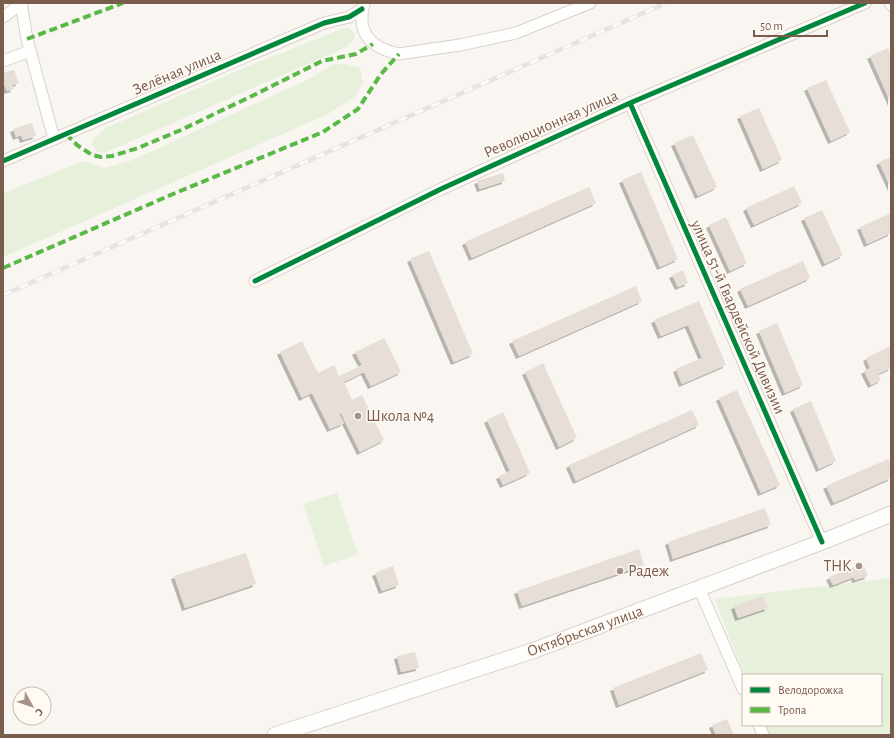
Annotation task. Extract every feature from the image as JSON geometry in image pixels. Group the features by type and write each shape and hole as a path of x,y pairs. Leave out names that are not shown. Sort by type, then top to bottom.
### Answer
{"main road":[{"name":"Октябрьская улица","path":"275,735 535,650 822,542 891,514"}],"street":[{"name":"Зелёная улица","path":"363,6 362,20 367,38 373,44 390,52 399,54 460,45 516,33 590,3"},
{"name":"Революционная улица","path":"255,281 441,189 630,103 865,3"},
{"path":"3,17 21,4 30,51 54,139"},
{"name":"Зелёная улица","path":"3,161 324,23 349,17 363,6"},
{"path":"3,61 30,51"},
{"name":"улица 51-й Гвардейской Дивизии","path":"630,103 822,542"},
{"path":"700,588 742,687"}],"green space":[{"path":"347,27 355,33 353,40 350,44 338,51 104,153 98,152 91,144 94,138 106,128 244,68"},
{"path":"334,64 346,64 360,68 363,84 353,98 328,114 3,257 3,193 84,161 105,168 133,160 311,78"},
{"path":"337,493 358,554 324,566 303,504"},
{"path":"891,578 891,735 768,735 764,726 882,726 882,674 744,674 715,599"}],"building":[{"path":"888,48 891,55 891,103 870,56"},
{"path":"14,70 19,83 12,85 14,89 7,91 5,86 3,87 3,73"},
{"path":"826,80 850,132 831,141 807,88"},
{"path":"759,108 782,160 763,169 740,116"},
{"path":"32,123 36,136 23,140 21,135 16,137 13,129"},
{"path":"693,135 717,187 698,196 674,143"},
{"path":"891,157 891,188 879,162"},
{"path":"641,172 678,259 660,267 622,180"},
{"path":"503,173 505,181 480,189 477,181"},
{"path":"794,186 802,203 754,225 746,208"},
{"path":"589,187 596,203 472,258 465,242"},
{"path":"822,210 843,255 825,264 804,218"},
{"path":"891,213 891,233 867,244 860,227"},
{"path":"726,217 747,263 730,271 709,225"},
{"path":"429,251 473,354 454,362 410,259"},
{"path":"803,261 810,278 748,306 740,289"},
{"path":"683,270 688,283 678,287 672,275"},
{"path":"636,286 642,301 519,356 512,341"},
{"path":"699,301 726,365 682,384 676,369 702,358 688,325 661,336 654,320"},
{"path":"777,323 803,385 785,393 759,331"},
{"path":"384,338 401,372 371,386 364,372 344,382 352,400 362,395 384,440 360,452 341,413 339,414 344,423 330,429 312,393 302,398 280,352 302,341 318,373 334,365 339,376 362,365 355,352"},
{"path":"891,346 891,368 878,374 881,380 871,385 864,371 870,368 866,358"},
{"path":"543,363 577,438 559,447 525,372"},
{"path":"737,390 780,485 761,493 719,398"},
{"path":"811,401 836,461 819,469 793,409"},
{"path":"692,410 699,425 576,481 569,465"},
{"path":"503,412 530,473 503,485 499,476 510,471 487,420"},
{"path":"888,459 891,465 891,478 834,503 826,486"},
{"path":"765,508 771,525 673,559 668,542"},
{"path":"639,549 644,565 522,606 517,591"},
{"path":"246,553 256,584 185,608 174,576"},
{"path":"393,566 399,585 382,591 375,573"},
{"path":"864,566 868,576 855,580 854,577 833,585 829,577 854,567 855,570"},
{"path":"763,596 768,608 738,618 734,606"},
{"path":"415,652 419,668 401,672 397,656"},
{"path":"701,653 708,670 619,705 613,688"},
{"path":"727,719 734,735 716,735 712,725"}],"railway":[{"path":"3,295 666,3"}],"marked path":[{"path":"27,39 123,3"},
{"path":"66,134 77,145 92,155 101,157 112,156 138,148 181,130 322,61 356,54 373,44"},
{"path":"3,268 173,194 323,132 358,109 381,74 399,54"}],"cycle path":[{"path":"255,281 441,189 630,103 865,3"},
{"path":"3,161 324,23 349,17 362,9"},
{"path":"630,103 822,542"}],"place":[{"name":"Школа №4","path":"358,416"},
{"name":"THK","path":"859,566"},
{"name":"Радеж","path":"620,571"}]}
